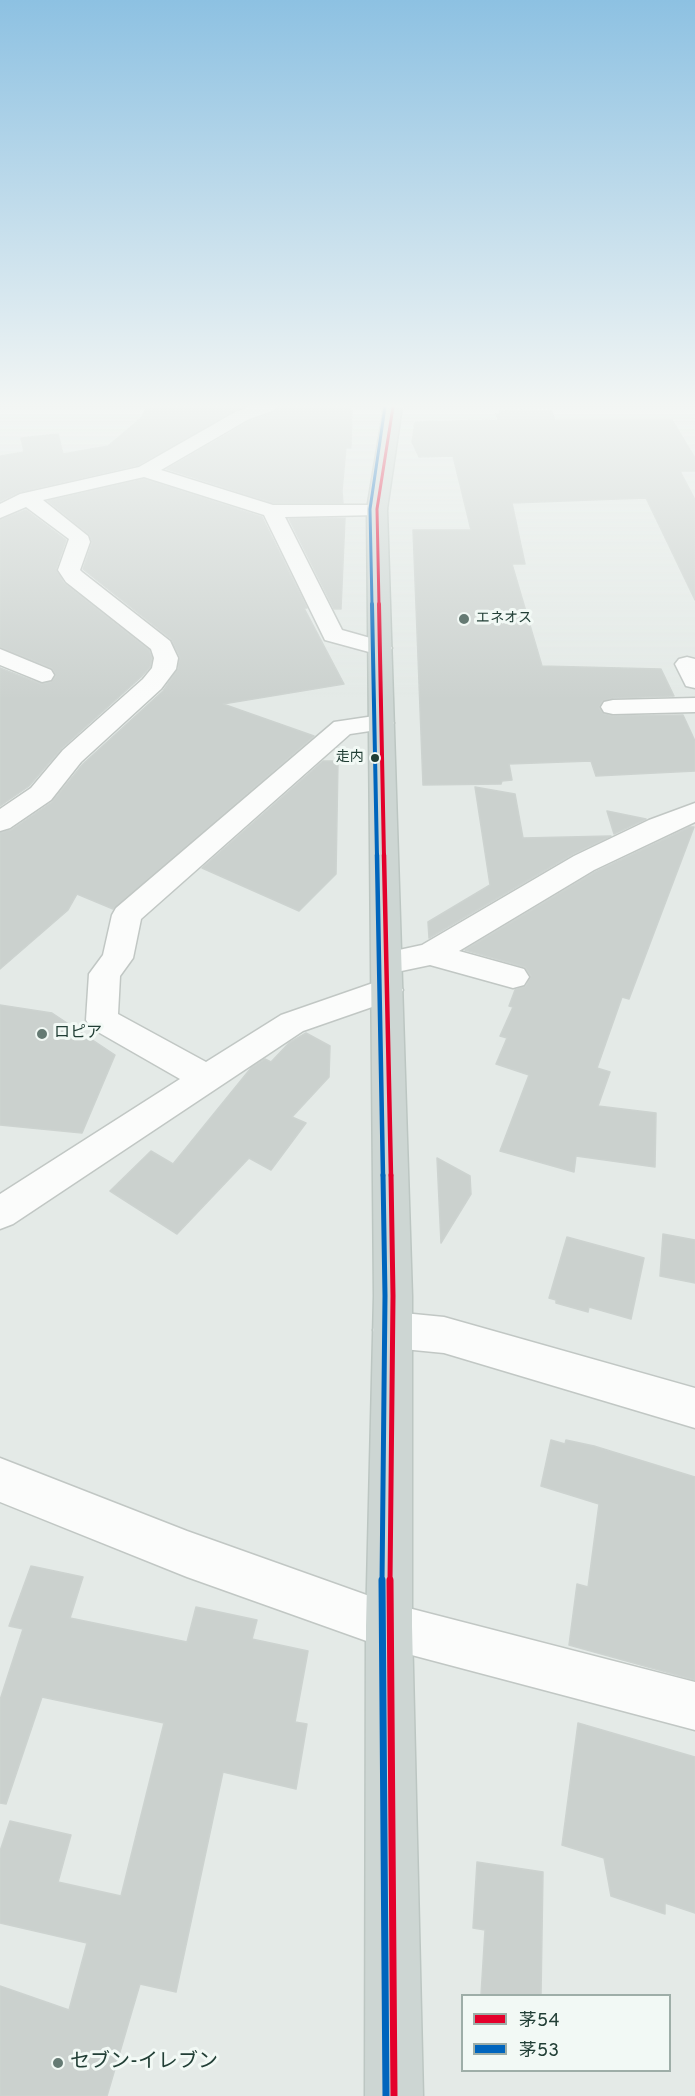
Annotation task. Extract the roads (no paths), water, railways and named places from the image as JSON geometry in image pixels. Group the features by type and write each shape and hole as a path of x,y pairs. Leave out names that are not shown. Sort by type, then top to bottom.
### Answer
{"main road":[{"path":"378,505 393,1330 390,1626 394,2096"}],"street":[{"path":"0,512 14,505"},
{"path":"0,822 41,794 72,756 152,684 164,669 166,658 162,646 74,577 69,570 80,542 78,536 36,505"},
{"path":"252,505 272,511 377,509"},
{"path":"272,511 333,635 380,648"},
{"path":"6,666 42,675"},
{"path":"614,708 695,705"},
{"path":"207,1078 102,1020 105,974 118,958 127,915 343,727 381,723"},
{"path":"0,1213 292,1023 430,954 584,863 659,826 695,812"},
{"path":"430,954 513,977"},
{"path":"393,1330 444,1335 695,1408"},
{"path":"0,1480 187,1554 390,1626 695,1706"}],"place":[{"name":"エネオス","path":"464,619"},
{"name":"走内","path":"375,758"},
{"name":"ロピア","path":"42,1034"},
{"name":"セブン-イレブン","path":"58,2063"}]}
